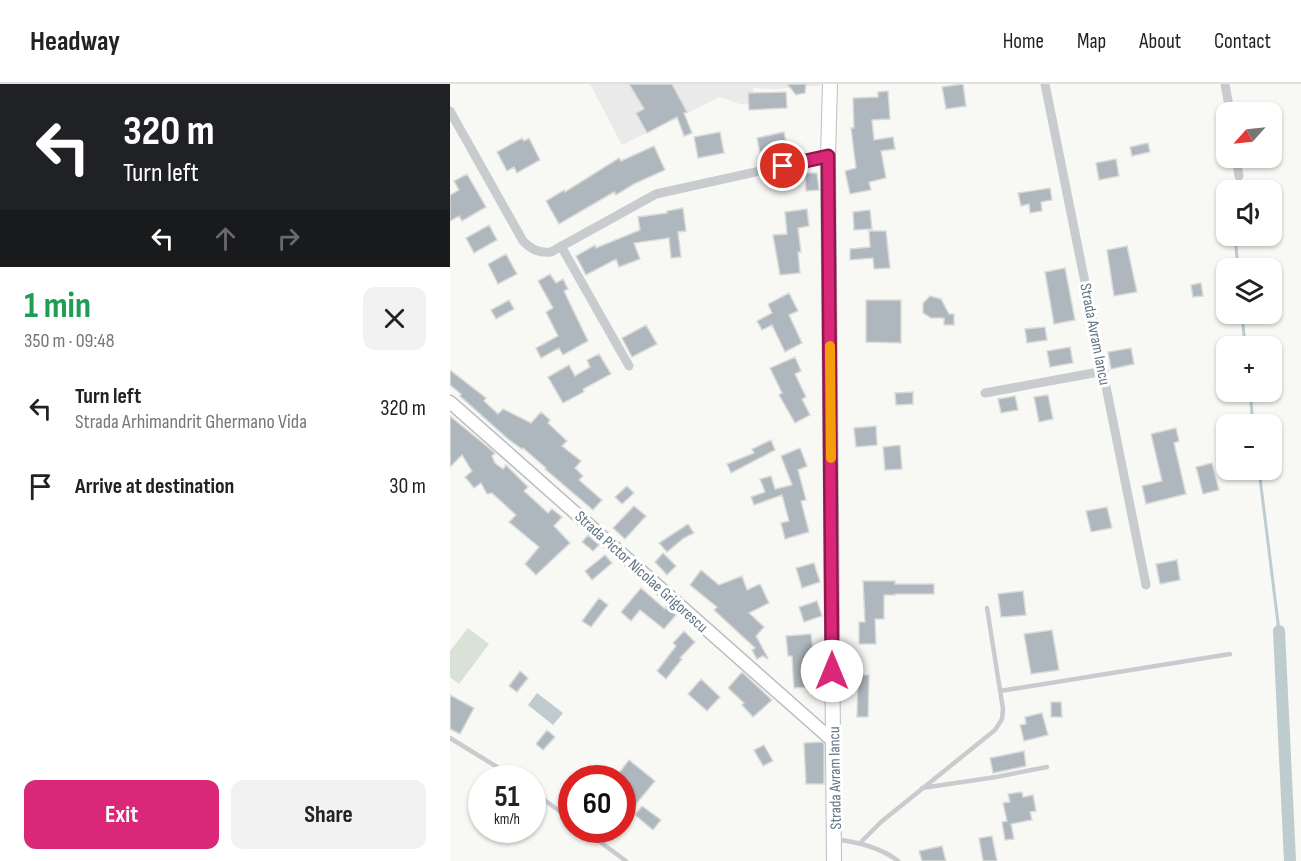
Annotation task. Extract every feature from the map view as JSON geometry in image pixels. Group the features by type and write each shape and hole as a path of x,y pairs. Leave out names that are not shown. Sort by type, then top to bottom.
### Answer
{"main road":[{"name":"Strada Avram Iancu","path":"830,84 828,156 834,861"},
{"name":"Strada Pictor Nicolae Grigorescu","path":"450,402 833,741"}],"street":[{"name":"Strada Avram Iancu","path":"1045,84 1146,585"},
{"path":"1225,84 1228,102"},
{"path":"450,111 524,241 529,248 543,253 551,252 656,194 828,156"},
{"path":"1238,168 1239,176"},
{"path":"561,246 629,366"},
{"path":"985,393 1104,370"}],"lane":[{"path":"860,843 880,822 995,730 1002,719 1003,709 987,608"},
{"path":"1000,691 1230,654"},
{"path":"450,738 494,765"},
{"path":"922,788 1047,767"},
{"path":"834,839 860,843 887,853 898,861"},
{"path":"602,843 626,861"}],"shaded area":[{"path":"590,84 824,85 776,89 753,88 754,105 740,104 720,97 622,145"},
{"path":"468,628 489,644 459,684 450,677 450,651"},
{"path":"537,693 563,713 553,725 528,705"}],"building":[{"path":"629,84 672,84 687,112 684,113 692,133 684,136 677,117 647,133 636,113 644,109"},
{"path":"787,84 806,84 805,93 796,95"},
{"path":"963,84 966,106 946,109 942,87"},
{"path":"888,91 890,119 872,120 874,140 893,137 895,149 881,151 886,178 869,182 871,190 850,194 845,171 856,168 851,128 854,128 853,98 878,97 878,92"},
{"path":"786,92 787,108 749,110 748,93"},
{"path":"720,132 724,153 698,158 694,137"},
{"path":"784,132 787,147 760,153 757,138"},
{"path":"522,138 524,141 529,138 540,160 517,173 514,167 507,171 497,152"},
{"path":"1148,143 1150,152 1132,156 1130,147"},
{"path":"654,146 665,170 616,195 614,192 559,224 546,201 564,190 565,192 619,158 621,161"},
{"path":"1116,159 1119,176 1099,180 1096,163"},
{"path":"805,173 817,173 819,190 806,191"},
{"path":"467,174 486,207 462,221 459,216 450,221 450,195 459,190 454,181"},
{"path":"1050,188 1052,200 1041,202 1042,211 1030,213 1029,204 1021,206 1018,193"},
{"path":"683,208 686,231 678,232 681,257 671,258 669,238 634,243 640,259 619,267 616,259 586,275 576,256 595,245 596,248 640,230 638,217"},
{"path":"807,209 809,226 798,228 801,252 798,252 800,273 780,275 773,235 787,234 785,212"},
{"path":"870,210 872,229 854,230 853,212"},
{"path":"489,225 497,240 474,253 466,238"},
{"path":"869,231 886,231 890,268 874,269 873,258 850,260 850,249 870,247"},
{"path":"1127,246 1137,292 1114,296 1107,250"},
{"path":"506,254 517,274 498,284 488,264"},
{"path":"1065,268 1075,320 1054,324 1045,272"},
{"path":"550,274 556,283 563,279 568,289 564,291 588,341 563,355 559,348 541,358 536,348 558,336 546,312 553,308 538,281"},
{"path":"1201,283 1203,296 1193,297 1191,285"},
{"path":"789,293 798,311 789,315 802,343 785,352 772,325 762,330 757,321 772,313 768,304"},
{"path":"930,296 941,299 949,314 954,314 954,325 944,325 944,318 931,318 923,313 923,303"},
{"path":"509,300 514,309 496,319 491,310"},
{"path":"866,300 901,300 901,343 866,342"},
{"path":"646,325 657,344 632,357 622,338"},
{"path":"1045,327 1047,340 1027,343 1025,329"},
{"path":"1070,347 1073,363 1050,367 1047,351"},
{"path":"1131,348 1134,364 1111,369 1108,352"},
{"path":"599,354 611,374 563,403 548,377 569,365 575,376 590,367 587,360"},
{"path":"795,357 801,371 795,374 806,397 802,399 810,415 795,423 779,395 782,393 770,368"},
{"path":"450,370 486,398 484,401 498,414 503,409 531,423 541,412 550,420 548,423 567,441 562,446 581,461 575,468 583,476 579,480 602,500 593,510 460,396 461,394 450,385"},
{"path":"913,392 913,404 896,405 895,393"},
{"path":"1048,395 1053,419 1039,422 1034,397"},
{"path":"1015,396 1018,410 1001,413 998,399"},
{"path":"450,416 495,453 492,456 495,463 503,469 506,465 528,487 524,491 548,513 552,509 562,517 554,526 570,543 536,575 525,564 539,547 509,522 516,515 492,493 487,494 481,483 474,488 465,477 472,471 462,455 450,467"},
{"path":"876,426 877,445 856,447 854,428"},
{"path":"1176,428 1179,441 1174,443 1186,494 1146,504 1142,486 1162,481 1151,434"},
{"path":"771,440 775,450 731,473 727,464 754,453 752,449"},
{"path":"900,445 902,469 885,470 883,447"},
{"path":"800,448 807,466 798,470 806,500 801,501 809,532 785,539 781,523 789,521 782,495 754,505 751,497 765,492 760,479 771,476 775,489 792,485 781,456"},
{"path":"1212,463 1219,490 1203,494 1196,467"},
{"path":"627,486 634,493 622,504 615,497"},
{"path":"634,506 646,516 625,539 613,528"},
{"path":"1107,507 1112,528 1091,532 1086,511"},
{"path":"688,524 694,533 667,552 659,543"},
{"path":"588,535 599,545 593,551 582,542"},
{"path":"663,553 676,566 667,575 655,562"},
{"path":"605,555 612,563 592,580 585,571"},
{"path":"1177,560 1180,580 1160,584 1156,564"},
{"path":"814,563 820,582 802,588 796,568"},
{"path":"701,570 719,585 742,576 747,590 760,584 769,603 749,613 764,627 756,636 767,659 763,656 757,659 752,650 755,648 714,610 717,607 690,585"},
{"path":"863,581 934,584 934,594 884,595 884,619 875,619 876,644 859,644 859,622 865,622"},
{"path":"641,588 665,609 666,607 676,615 664,629 640,610 631,621 621,612"},
{"path":"1023,591 1026,615 1001,617 998,594"},
{"path":"599,598 608,605 591,627 582,621"},
{"path":"817,601 822,616 804,622 799,607"},
{"path":"1052,630 1059,670 1031,674 1024,634"},
{"path":"684,631 695,642 680,658 682,659 666,679 657,671 676,646 673,643"},
{"path":"811,634 819,686 794,688 792,656 788,656 786,636"},
{"path":"520,671 528,678 517,692 509,686"},
{"path":"742,672 772,700 753,717 742,705 744,703 728,688"},
{"path":"858,675 869,675 868,717 857,717"},
{"path":"701,679 720,697 707,711 688,694"},
{"path":"450,695 474,708 460,734 450,729"},
{"path":"1051,702 1061,702 1062,717 1051,717"},
{"path":"1042,713 1048,735 1024,741 1020,725 1026,724 1025,717"},
{"path":"547,730 555,737 543,750 536,744"},
{"path":"822,742 824,744 824,784 806,784 804,743"},
{"path":"764,745 773,761 763,766 754,750"},
{"path":"1024,751 1026,766 993,773 990,758"},
{"path":"629,760 635,765 625,765"},
{"path":"636,766 655,781 636,804"},
{"path":"1022,792 1023,797 1033,795 1036,811 1030,812 1032,820 1011,824 1014,839 1005,840 1002,822 1007,821 1003,803 1010,802 1008,794"},
{"path":"642,806 661,820 653,830 636,814"},
{"path":"992,836 997,861 983,861 979,838"},
{"path":"942,846 946,861 922,861 919,851"}],"waterway":[{"path":"1236,246 1237,258"},
{"path":"1243,324 1244,336"},
{"path":"1251,402 1252,414"},
{"path":"1260,480 1279,631"},
{"path":"1279,631 1290,861"}],"slow traffic":[{"path":"830,346 831,458"}],"route":[{"path":"783,166 828,156 832,671"}]}
